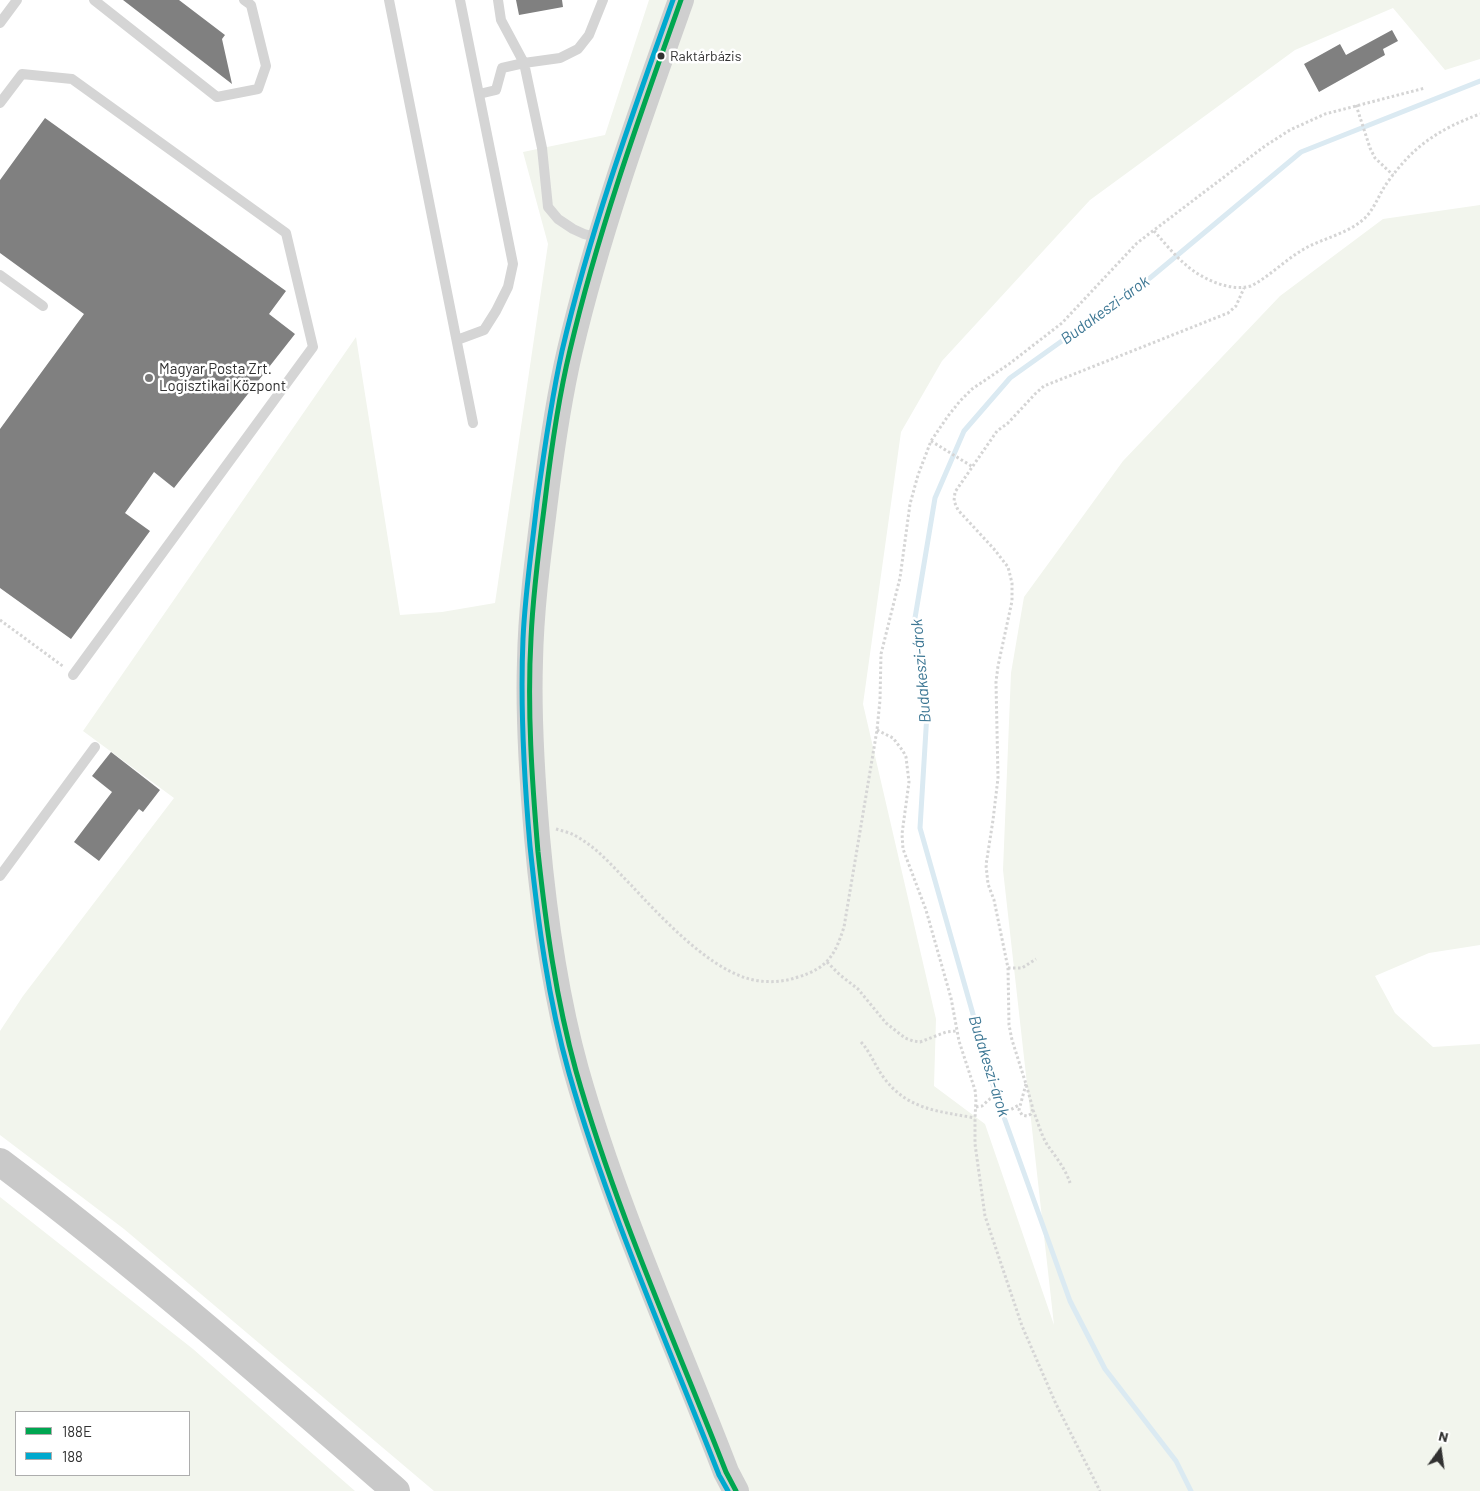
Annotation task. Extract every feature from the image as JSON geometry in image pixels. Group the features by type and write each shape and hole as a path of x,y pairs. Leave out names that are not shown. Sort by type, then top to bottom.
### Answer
{"main road":[{"path":"681,0 600,239 569,352 557,415 534,602 530,658 531,770 543,893 558,987 575,1067 619,1202 730,1485"},
{"path":"0,1162 136,1269 396,1491"}],"lane":[{"path":"0,23 17,0"},
{"path":"94,0 217,97 258,89 266,66 251,6 244,0"},
{"path":"389,0 473,423"},
{"path":"457,340 484,330 508,287 513,264 460,0"},
{"path":"498,0 501,20 524,63 542,148 548,207 558,218 573,229 600,239"},
{"path":"478,94 496,90 502,68 560,58 578,49 589,35 603,0"},
{"path":"0,103 22,74 72,80 286,233 313,347 73,675"},
{"path":"0,275 43,306"},
{"path":"0,876 95,747"}],"path":[{"path":"536,825 573,834 589,844 697,949 725,969 746,978 768,982 789,980 810,974 827,962 837,948 844,927 877,730 881,654 900,578 910,504 918,474 931,442 948,416 972,389 1009,364 1062,323 1128,252 1265,146 1290,130 1325,114 1425,88"},
{"path":"1356,105 1375,158 1393,174"},
{"path":"1154,231 1186,266 1219,284 1228,287 1244,288 1256,283 1304,249 1355,226 1370,212 1393,174 1427,139 1456,123 1480,114"},
{"path":"1070,1183 1055,1154 1045,1140 1033,1109 1012,1040 1009,1025 1008,968 994,900 988,884 986,865 998,778 997,674 1012,601 1012,583 1008,567 958,510 954,497 955,492 997,431 1008,423 1044,386 1228,313 1236,306 1244,288"},
{"path":"931,442 972,467"},
{"path":"0,620 73,675"},
{"path":"877,730 893,738 906,757 909,782 902,834 903,849 926,910 951,998 956,1031 973,1081 976,1099 975,1144 985,1216 1022,1326 1056,1404 1100,1491"},
{"path":"1008,968 1022,968 1036,959"},
{"path":"827,962 858,989 886,1023 905,1038 920,1042 946,1032 956,1031"},
{"path":"861,1042 883,1076 896,1092 905,1099 920,1106 975,1118"},
{"path":"1026,1084 1020,1105 1020,1113 1024,1116 1030,1116 1033,1109"},
{"path":"976,1107 982,1106 992,1097 1000,1094 1004,1112 1020,1105"}],"shaded area":[{"path":"649,0 1480,0 1480,59 1445,70 1393,8 1295,50 1090,200 942,361 901,432 863,704 936,1019 934,1086 985,1124 1054,1325 1003,870 1011,673 1024,597 1123,461 1280,296 1383,219 1480,205 1480,945 1429,953 1375,976 1395,1013 1433,1047 1480,1044 1480,1491 434,1491 124,1229 0,1135 0,1031 23,996 174,798 83,731 356,337 400,615 442,612 495,603 548,244 523,152 605,135"},
{"path":"0,1197 193,1349 355,1491 0,1491"}],"building":[{"path":"123,0 179,0 225,35 222,39 232,84"},
{"path":"516,0 562,0 563,7 519,15"},
{"path":"1392,30 1398,41 1383,49 1385,55 1319,92 1304,64 1340,44 1346,55"},
{"name":"Magyar Posta Zrt. Logisztikai Központ","path":"45,118 286,291 269,314 295,334 174,488 154,472 125,513 150,531 71,639 0,588 0,429 84,314 0,253 0,180"},
{"path":"111,752 160,790 143,812 139,809 99,861 74,842 112,792 92,776"}],"waterway":[{"name":"Budakeszi-árok","path":"1191,1491 1176,1461 1105,1369 1070,1301 996,1095 920,828 927,713 915,618 935,498 964,431 1010,378 1150,278 1301,152 1480,81"}],"transit line":[{"name":"188","path":"673,0 627,130 585,262 558,370 548,426 525,605 522,665 523,742 530,846 540,932 555,1017 569,1073 602,1175 639,1276 719,1475 728,1491"},
{"name":"188E","path":"681,0 635,130 593,261 562,388 555,425 533,604 530,665 531,745 538,852 548,935 557,990 576,1071 609,1173 646,1273 726,1472 736,1491"}],"place":[{"name":"Raktárbázis","path":"661,56"},
{"name":"Magyar Posta Zrt. Logisztikai Központ","path":"149,378"}]}
